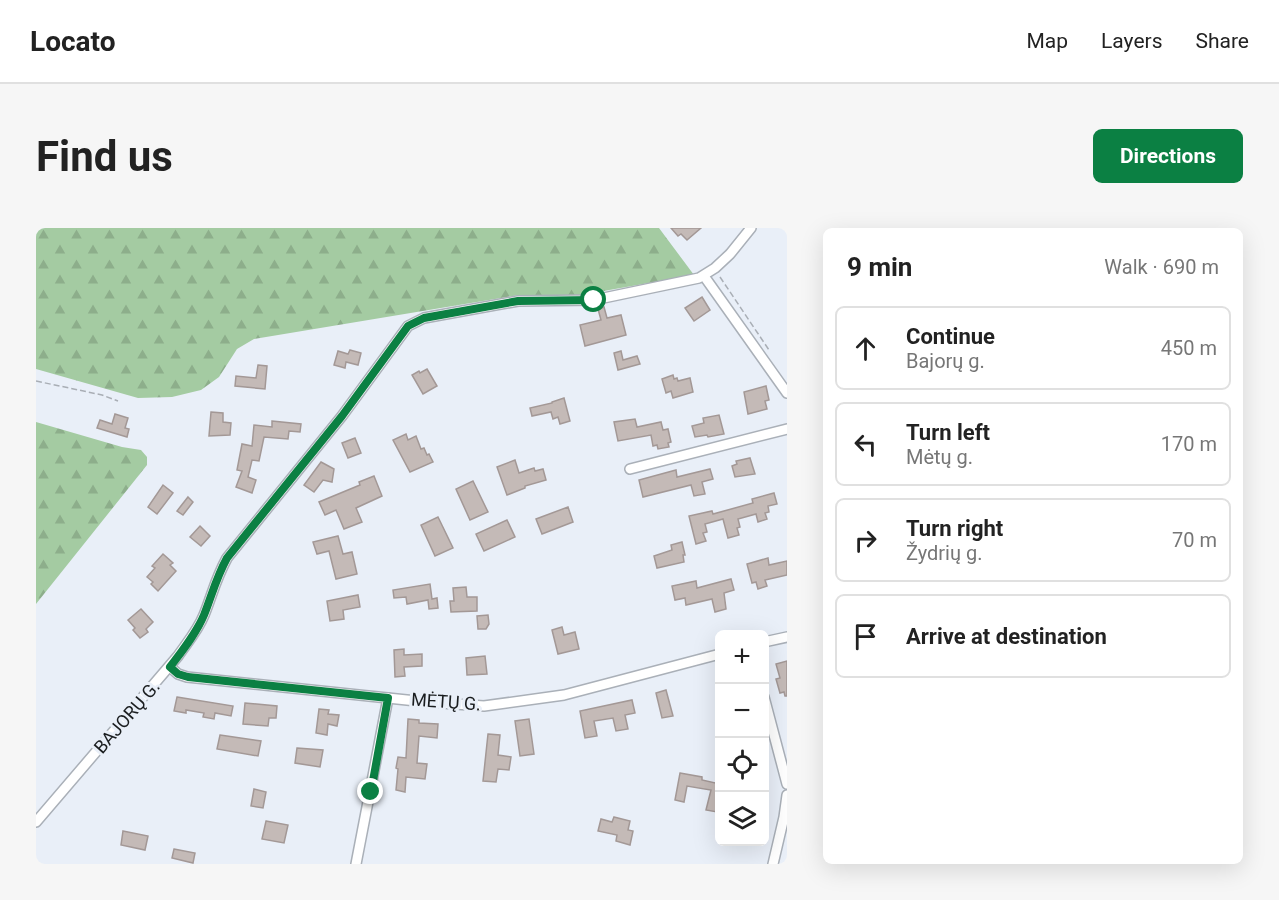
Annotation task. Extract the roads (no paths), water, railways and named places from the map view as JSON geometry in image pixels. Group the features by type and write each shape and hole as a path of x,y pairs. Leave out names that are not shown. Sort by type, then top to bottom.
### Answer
{"street":[{"path":"752,228 730,254 704,276 787,393"},
{"name":"BAJORŲ G.","path":"36,822 170,667 204,615 215,580 227,558 342,416 408,326 424,318 518,301 594,300 622,296 704,276"},
{"path":"630,469 787,429"},
{"path":"769,641 787,637"},
{"name":"MĖTŲ G.","path":"170,667 178,674 188,677 484,706 522,702 588,689 715,655"},
{"path":"356,864 388,698"},
{"path":"769,713 787,784"},
{"path":"773,864 787,795"}]}
